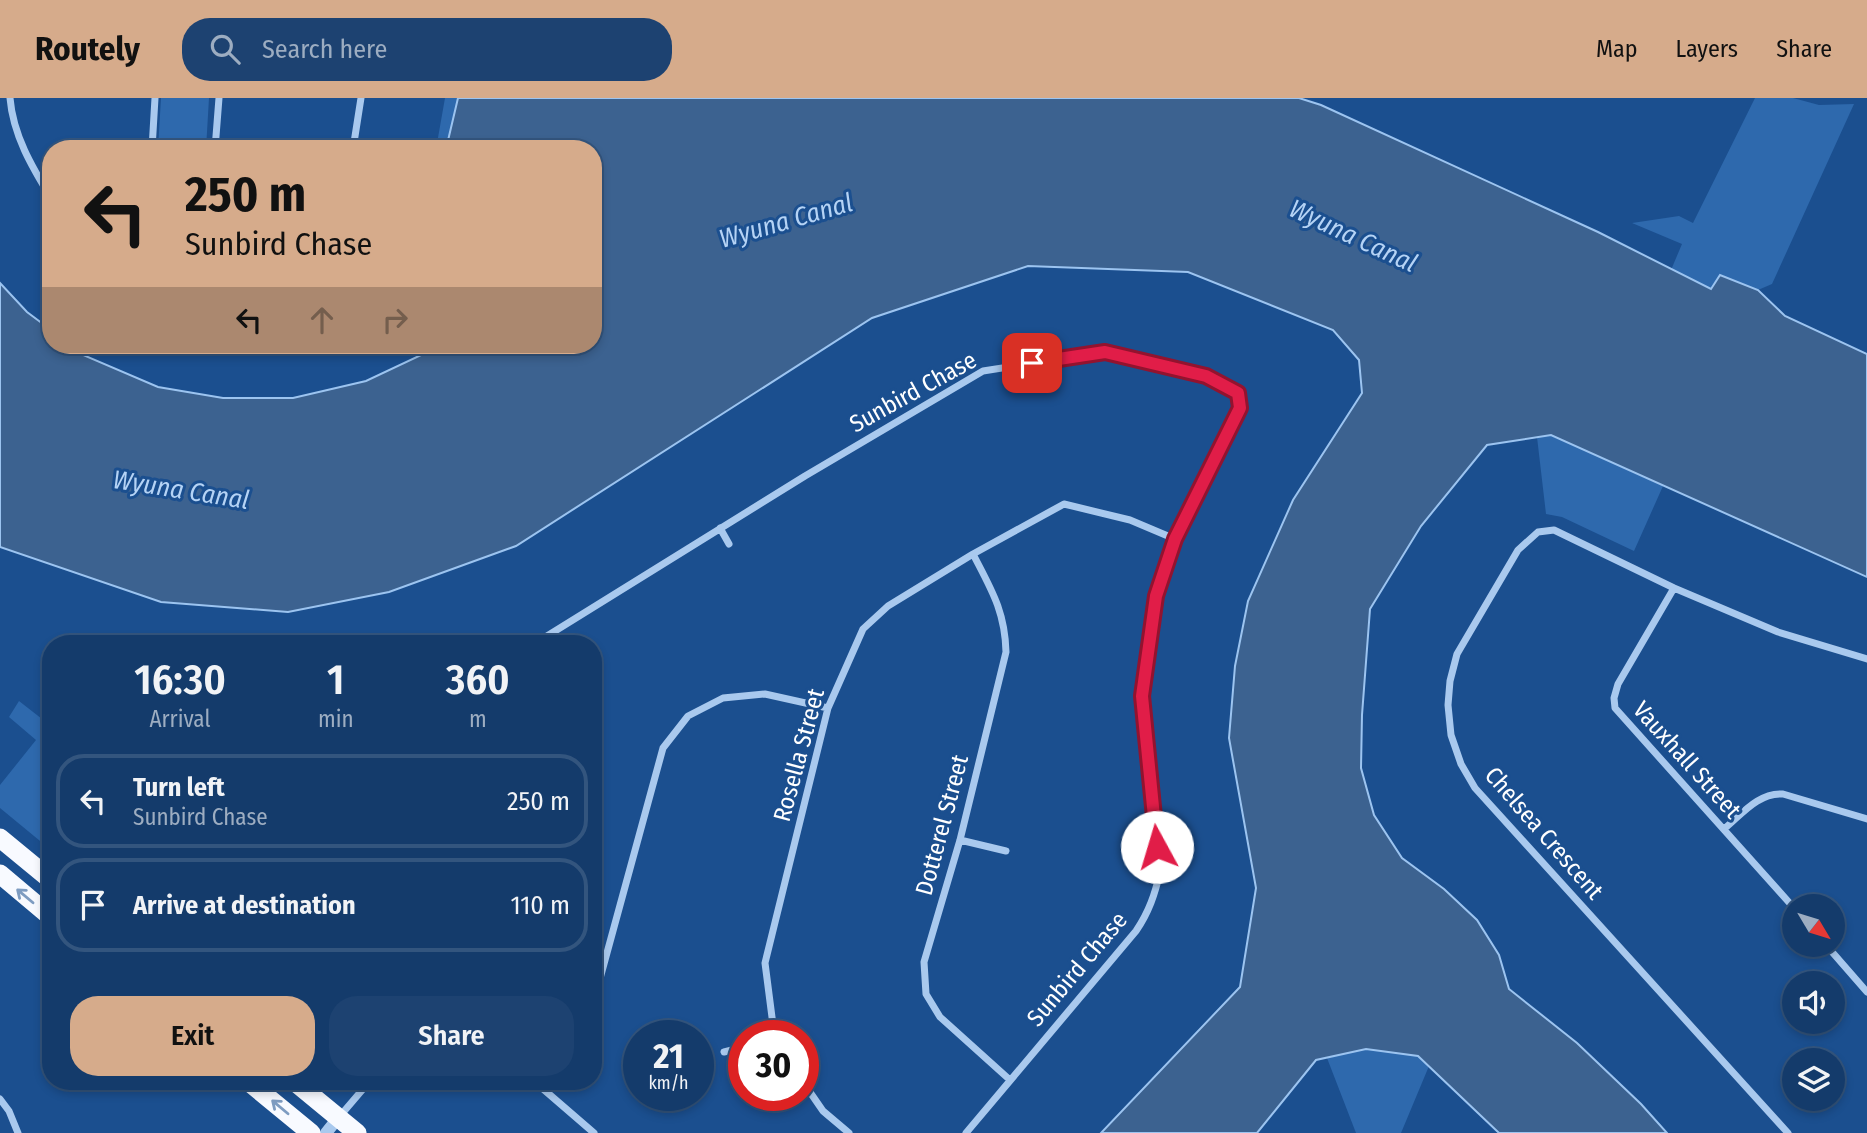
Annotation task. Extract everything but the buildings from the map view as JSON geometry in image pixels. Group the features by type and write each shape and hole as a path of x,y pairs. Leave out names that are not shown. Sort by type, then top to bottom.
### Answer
{"highway":[{"path":"0,838 42,873"},
{"path":"0,874 42,909"},
{"path":"259,1090 311,1133"},
{"path":"305,1090 356,1133"}],"street":[{"path":"10,98 24,154 42,183"},
{"path":"153,140 155,98"},
{"path":"216,140 219,98"},
{"path":"354,140 361,98"},
{"name":"Sunbird Chase","path":"549,635 983,370 1105,352 1206,376 1238,393 1240,408 1175,539 1156,596 1142,696 1160,872 1154,896 1136,931 966,1133"},
{"name":"Rosella Street","path":"772,1020 765,963 828,708 863,629 888,606 973,554 1064,504 1130,520 1175,539"},
{"path":"720,528 729,544"},
{"name":"Chelsea Crescent","path":"1788,1133 1475,788 1461,764 1451,735 1448,705 1450,681 1457,654 1518,550 1538,532 1554,530 1674,588 1778,632 1867,659"},
{"name":"Dotterel Street","path":"973,554 1001,611 1006,633 1006,652 960,840 924,962 926,994 940,1017 1010,1080"},
{"name":"Vauxhall Street","path":"1674,588 1618,684 1614,698 1615,708 1782,894"},
{"path":"602,971 663,748 688,716 723,698 765,694 828,708"},
{"path":"1724,829 1760,798 1770,793 1783,794 1867,819"},
{"path":"960,840 1006,851"},
{"path":"1836,957 1867,992"},
{"path":"724,1052 728,1051"},
{"path":"326,1133 362,1090"},
{"path":"544,1090 594,1133"},
{"path":"0,1099 9,1111 18,1133"},
{"path":"819,1105 849,1133"}],"shaded area":[{"path":"161,98 209,98 207,140 159,140"},
{"path":"445,98 458,98 448,140 438,140"},
{"path":"1755,98 1793,98 1819,105 1854,104 1772,284 1758,290 1720,275 1711,289 1671,270 1682,244 1632,223 1679,216 1693,223"},
{"path":"1551,435 1663,486 1634,551 1562,517 1546,514 1537,437"},
{"path":"19,701 42,719 42,843 0,808 0,785 36,740 9,717"},
{"path":"1366,1049 1418,1056 1429,1066 1401,1133 1356,1133 1327,1058"}],"water":[{"name":"Wyuna Canal","path":"458,98 1299,98 1321,105 1598,232 1711,289 1720,275 1758,290 1785,316 1867,354 1867,577 1551,435 1487,445 1421,526 1370,609 1361,768 1374,815 1402,858 1444,889 1477,920 1499,955 1509,989 1577,1043 1641,1104 1667,1133 1499,1133 1418,1056 1366,1049 1316,1060 1257,1133 1101,1133 1240,987 1256,888 1229,738 1235,666 1248,601 1293,500 1362,393 1359,360 1333,330 1188,272 1028,266 872,318 516,546 389,592 288,612 161,602 0,547 0,283 27,312 42,323 42,354 82,354 158,387 223,398 293,398 366,381 423,354 602,354 602,140 448,140"}],"route":[{"path":"1032,363 1105,352 1206,376 1238,393 1240,408 1175,539 1156,596 1142,696 1157,847"}]}
